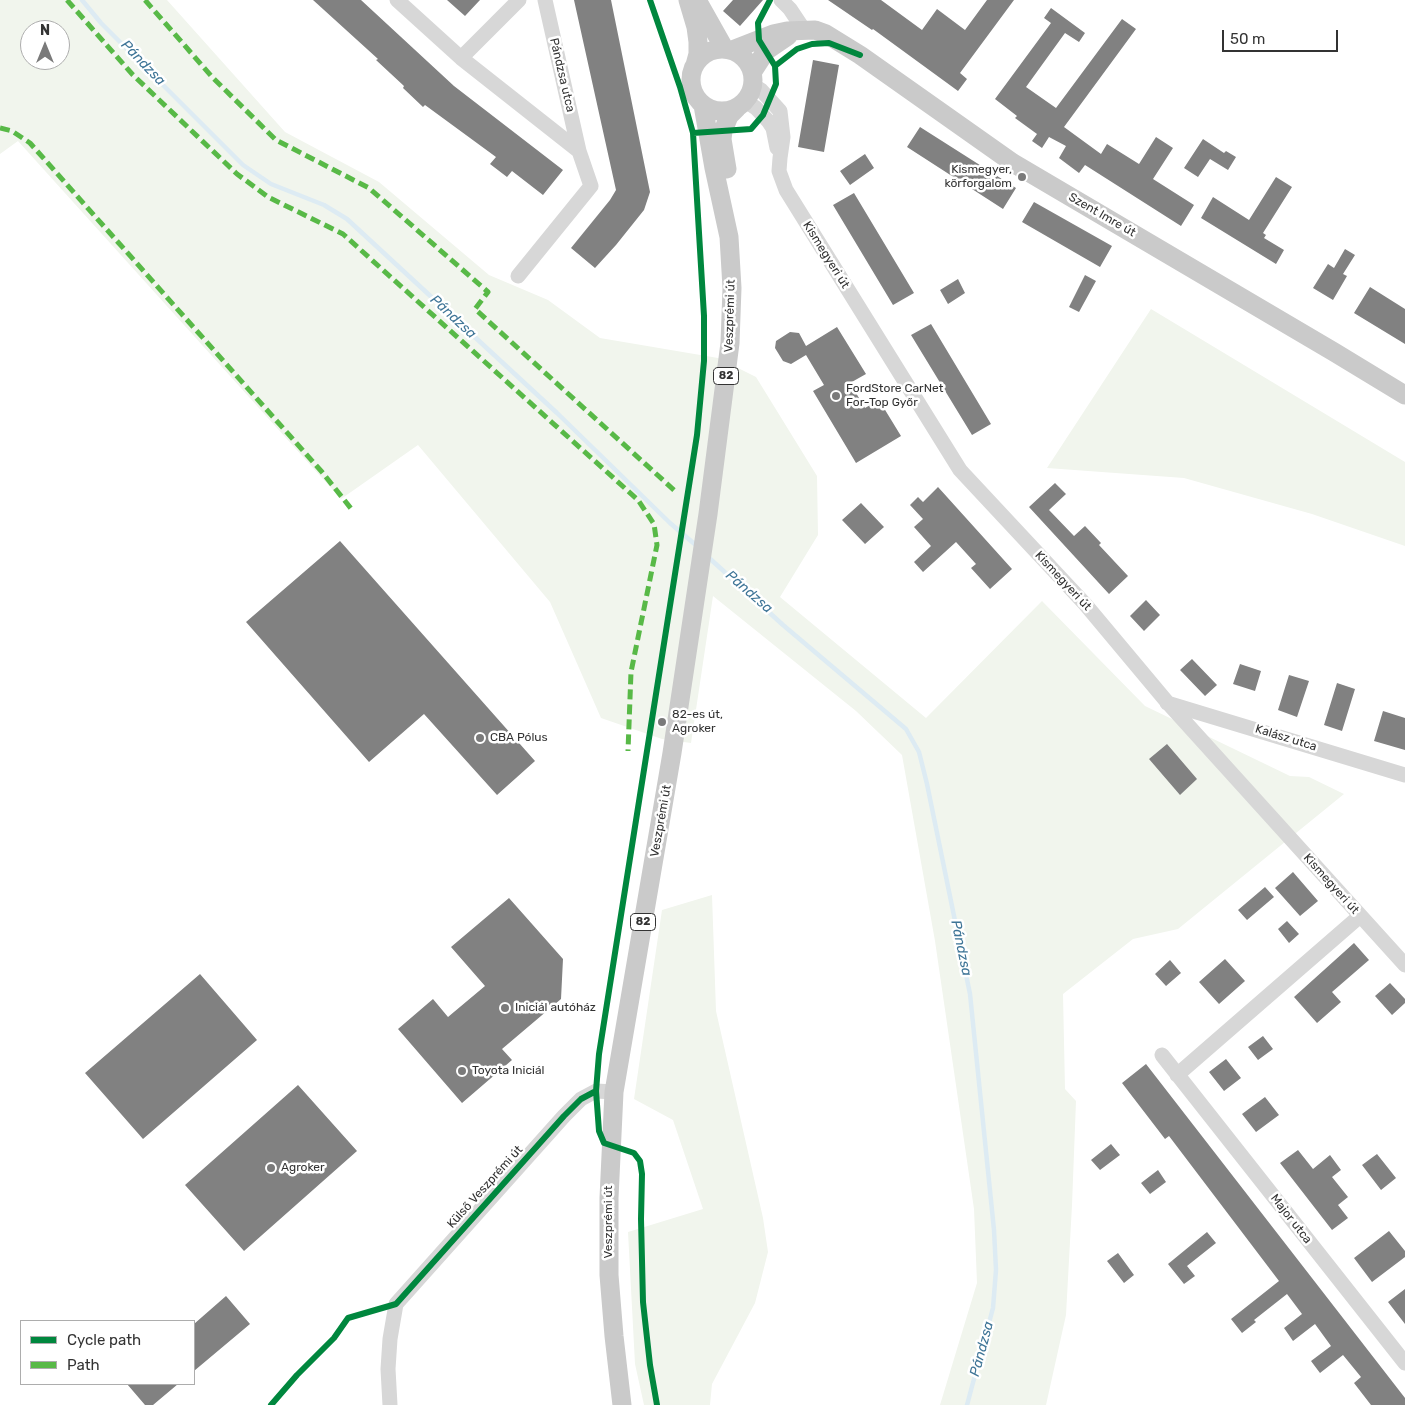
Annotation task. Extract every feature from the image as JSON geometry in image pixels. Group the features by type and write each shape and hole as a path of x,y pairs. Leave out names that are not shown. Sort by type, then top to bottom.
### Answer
{"main road":[{"name":"82","path":"688,0 696,27 698,42 698,54 692,72 691,85 695,96 703,105"},
{"path":"697,0 728,49"},
{"path":"753,78 766,51 786,37 804,30"},
{"name":"Szent Imre út","path":"728,49 787,31 815,30 840,42 1013,163 1405,395"},
{"path":"695,64 709,51 728,49 741,55 748,62 753,78"},
{"name":"82","path":"740,106 750,95 753,78"},
{"path":"703,105 719,111 728,111 740,106"},
{"name":"Veszprémi út","path":"703,105 714,168 730,237"},
{"name":"Veszprémi út","path":"622,1405 609,1275 609,1190 614,1092 672,753 708,514 730,344 732,288 730,237 733,215 722,139 723,131 730,116 740,106"}],"street":[{"path":"397,0 461,58 579,151"},
{"path":"461,58 519,0"},
{"name":"Pándzsa utca","path":"518,276 590,186 579,151 545,0"},
{"path":"781,0 790,9 804,30"},
{"name":"Kismegyeri út","path":"753,78 780,111 783,137 779,171 786,190 960,470 1085,604 1167,702 1405,965"},
{"name":"Kismegyeri út","path":"740,106 750,104 769,122 780,158"},
{"name":"Kalász utca","path":"1167,702 1405,774"},
{"path":"1177,1075 1360,916"},
{"name":"Major utca","path":"1162,1055 1405,1363"},
{"name":"Külső Veszprémi út","path":"390,1405 388,1369 390,1339 396,1304 581,1099 596,1091 614,1092"}],"shaded area":[{"path":"0,0 167,0 285,132 379,182 489,275 548,300 600,338 718,358 756,377 817,476 818,535 780,597 926,718 1042,601 1145,706 1290,776 1309,777 1344,794 1178,929 1133,939 1063,994 1065,1089 1076,1101 1072,1205 1066,1315 1046,1405 940,1405 977,1283 974,1209 935,941 902,755 856,711 713,596 691,743 662,739 601,718 550,602 418,445 341,499 18,141 0,154"},
{"path":"1151,309 1405,462 1405,546 1312,514 1184,478 1047,468"},
{"path":"712,895 716,1011 763,1218 768,1252 755,1303 712,1384 710,1405 644,1405 635,1364 628,1232 703,1209 673,1120 634,1099 662,910"}],"building":[{"path":"313,0 361,0 454,86 563,170 543,195 512,171 507,177 490,164 496,157 425,105 423,107 376,60 378,59"},
{"path":"447,0 480,0 465,16"},
{"path":"574,0 611,0 650,192 644,210 595,268 571,248 616,190"},
{"path":"733,0 763,0 740,26 723,11"},
{"path":"828,0 881,0 922,30 937,9 965,30 987,0 1014,0 960,73 967,79 958,91 873,29"},
{"path":"1051,8 1085,33 1079,42 1065,33 1026,87 1056,108 1122,19 1136,29 1064,127 1101,154 1107,144 1139,164 1156,137 1173,148 1153,179 1194,205 1181,226 1085,165 1079,173 1059,158 1066,146 1049,137 1042,148 1032,141 1037,134 1015,118 1017,116 995,99 1051,23 1044,18"},
{"path":"813,60 839,65 824,152 798,147"},
{"path":"920,127 1016,188 1003,209 907,147"},
{"path":"1203,139 1224,153 1226,151 1236,157 1228,170 1210,159 1198,177 1184,168"},
{"path":"865,154 874,168 850,185 840,171"},
{"path":"1276,177 1292,187 1263,233 1266,235 1264,238 1284,250 1276,264 1201,218 1213,197 1249,220"},
{"path":"854,193 914,293 893,305 833,205"},
{"path":"1034,202 1112,246 1100,267 1022,222"},
{"path":"1345,249 1355,255 1343,274 1347,276 1333,300 1313,288 1328,264 1334,268"},
{"path":"1085,275 1096,281 1079,312 1069,307"},
{"path":"958,279 965,293 948,304 940,290"},
{"path":"1370,287 1405,309 1405,344 1354,313"},
{"path":"931,324 991,424 972,435 911,335"},
{"name":"FordStore CarNet For-Top Győr","path":"837,327 866,374 850,383 865,408 879,400 901,436 856,463 813,391 824,385 806,355 791,364 783,361 775,348 776,341 790,332 799,333 806,346"},
{"path":"1055,483 1066,494 1049,510 1074,536 1085,526 1101,543 1099,545 1128,576 1109,594 1029,507"},
{"path":"938,487 1012,569 990,589 971,568 976,564 956,542 923,572 914,562 931,546 914,527 923,519 910,505 918,497 923,502"},
{"path":"861,503 884,527 865,544 842,520"},
{"path":"340,541 535,761 497,795 424,714 369,762 246,622"},
{"path":"1146,600 1160,615 1144,631 1130,616"},
{"path":"1192,659 1217,685 1205,696 1180,670"},
{"path":"1240,664 1261,671 1255,691 1233,684"},
{"path":"1289,675 1309,681 1297,717 1278,710"},
{"path":"1337,683 1355,689 1342,731 1324,725"},
{"path":"1383,711 1405,718 1405,750 1374,741"},
{"path":"1167,744 1197,779 1180,795 1149,759"},
{"path":"1293,872 1318,901 1300,916 1275,888"},
{"path":"1265,887 1274,897 1247,920 1238,910"},
{"name":"Iniciál autóház","path":"509,898 563,959 561,999 502,1049 512,1060 462,1103 398,1029 433,999 448,1017 485,986 451,947"},
{"path":"1287,921 1299,934 1289,943 1278,929"},
{"path":"1354,943 1369,960 1332,992 1341,1002 1317,1023 1294,997"},
{"path":"1225,959 1245,981 1219,1004 1199,982"},
{"path":"1170,960 1181,973 1166,986 1155,974"},
{"path":"200,974 257,1040 143,1139 85,1073"},
{"path":"1390,983 1405,999 1405,1003 1392,1015 1375,996"},
{"path":"1263,1036 1273,1049 1258,1060 1248,1047"},
{"path":"1226,1059 1241,1078 1224,1091 1209,1072"},
{"path":"1146,1064 1405,1398 1405,1405 1371,1405 1354,1383 1361,1377 1343,1355 1320,1373 1311,1361 1331,1346 1315,1324 1293,1341 1284,1328 1302,1314 1287,1294 1254,1320 1256,1322 1242,1333 1231,1319 1279,1281 1169,1136 1165,1139 1122,1083"},
{"name":"Agroker","path":"298,1085 357,1151 244,1251 185,1185"},
{"path":"1265,1097 1279,1115 1256,1132 1242,1114"},
{"path":"1111,1144 1120,1155 1100,1170 1091,1160"},
{"path":"1298,1150 1313,1169 1330,1155 1341,1170 1332,1177 1348,1197 1338,1205 1348,1218 1332,1230 1280,1163"},
{"path":"1377,1154 1396,1178 1381,1190 1362,1165"},
{"path":"1158,1170 1166,1182 1150,1194 1141,1183"},
{"path":"1389,1231 1405,1251 1405,1257 1372,1282 1354,1258"},
{"path":"1207,1232 1216,1243 1187,1266 1195,1276 1184,1284 1168,1264"},
{"path":"1118,1253 1134,1275 1124,1283 1107,1261"},
{"path":"1405,1289 1405,1324 1388,1302"},
{"path":"226,1296 250,1324 195,1370 195,1323"},
{"path":"128,1385 177,1385 153,1405 145,1405"}],"waterway":[{"name":"Pándzsa","path":"82,0 101,23 243,165 271,184 324,205 347,219 557,413 670,523 698,547"},
{"name":"Pándzsa","path":"707,556 783,625 906,729 919,752 970,994 994,1230 996,1270 993,1308 967,1405"}],"marked path":[{"path":"67,0 133,75 237,174 268,197 343,234 638,500 654,524 657,545 631,672 628,751"},
{"path":"145,0 213,78 276,140 369,188 488,292 475,309 675,491"},
{"path":"0,128 12,131 30,143 322,472 353,511"}],"cycle path":[{"path":"650,0 680,87 693,133 704,316 704,361 697,435 599,1054 596,1091 599,1131 604,1143 634,1153 640,1161 642,1174 643,1302 650,1365 657,1405"},
{"path":"693,133 751,129 763,115 776,84 775,66 759,40 758,23 770,0"},
{"path":"775,66 797,49 812,44 829,43 860,55"},
{"path":"271,1405 297,1375 334,1338 348,1318 396,1304 564,1116 581,1099 596,1091"}],"place":[{"name":"Kismegyer, körforgalom","path":"1022,177"},
{"name":"FordStore CarNet For-Top Győr","path":"836,396"},
{"name":"82-es út, Agroker","path":"662,722"},
{"name":"CBA Pólus","path":"480,738"},
{"name":"Iniciál autóház","path":"505,1008"},
{"name":"Toyota Iniciál","path":"462,1071"},
{"name":"Agroker","path":"271,1168"}]}
